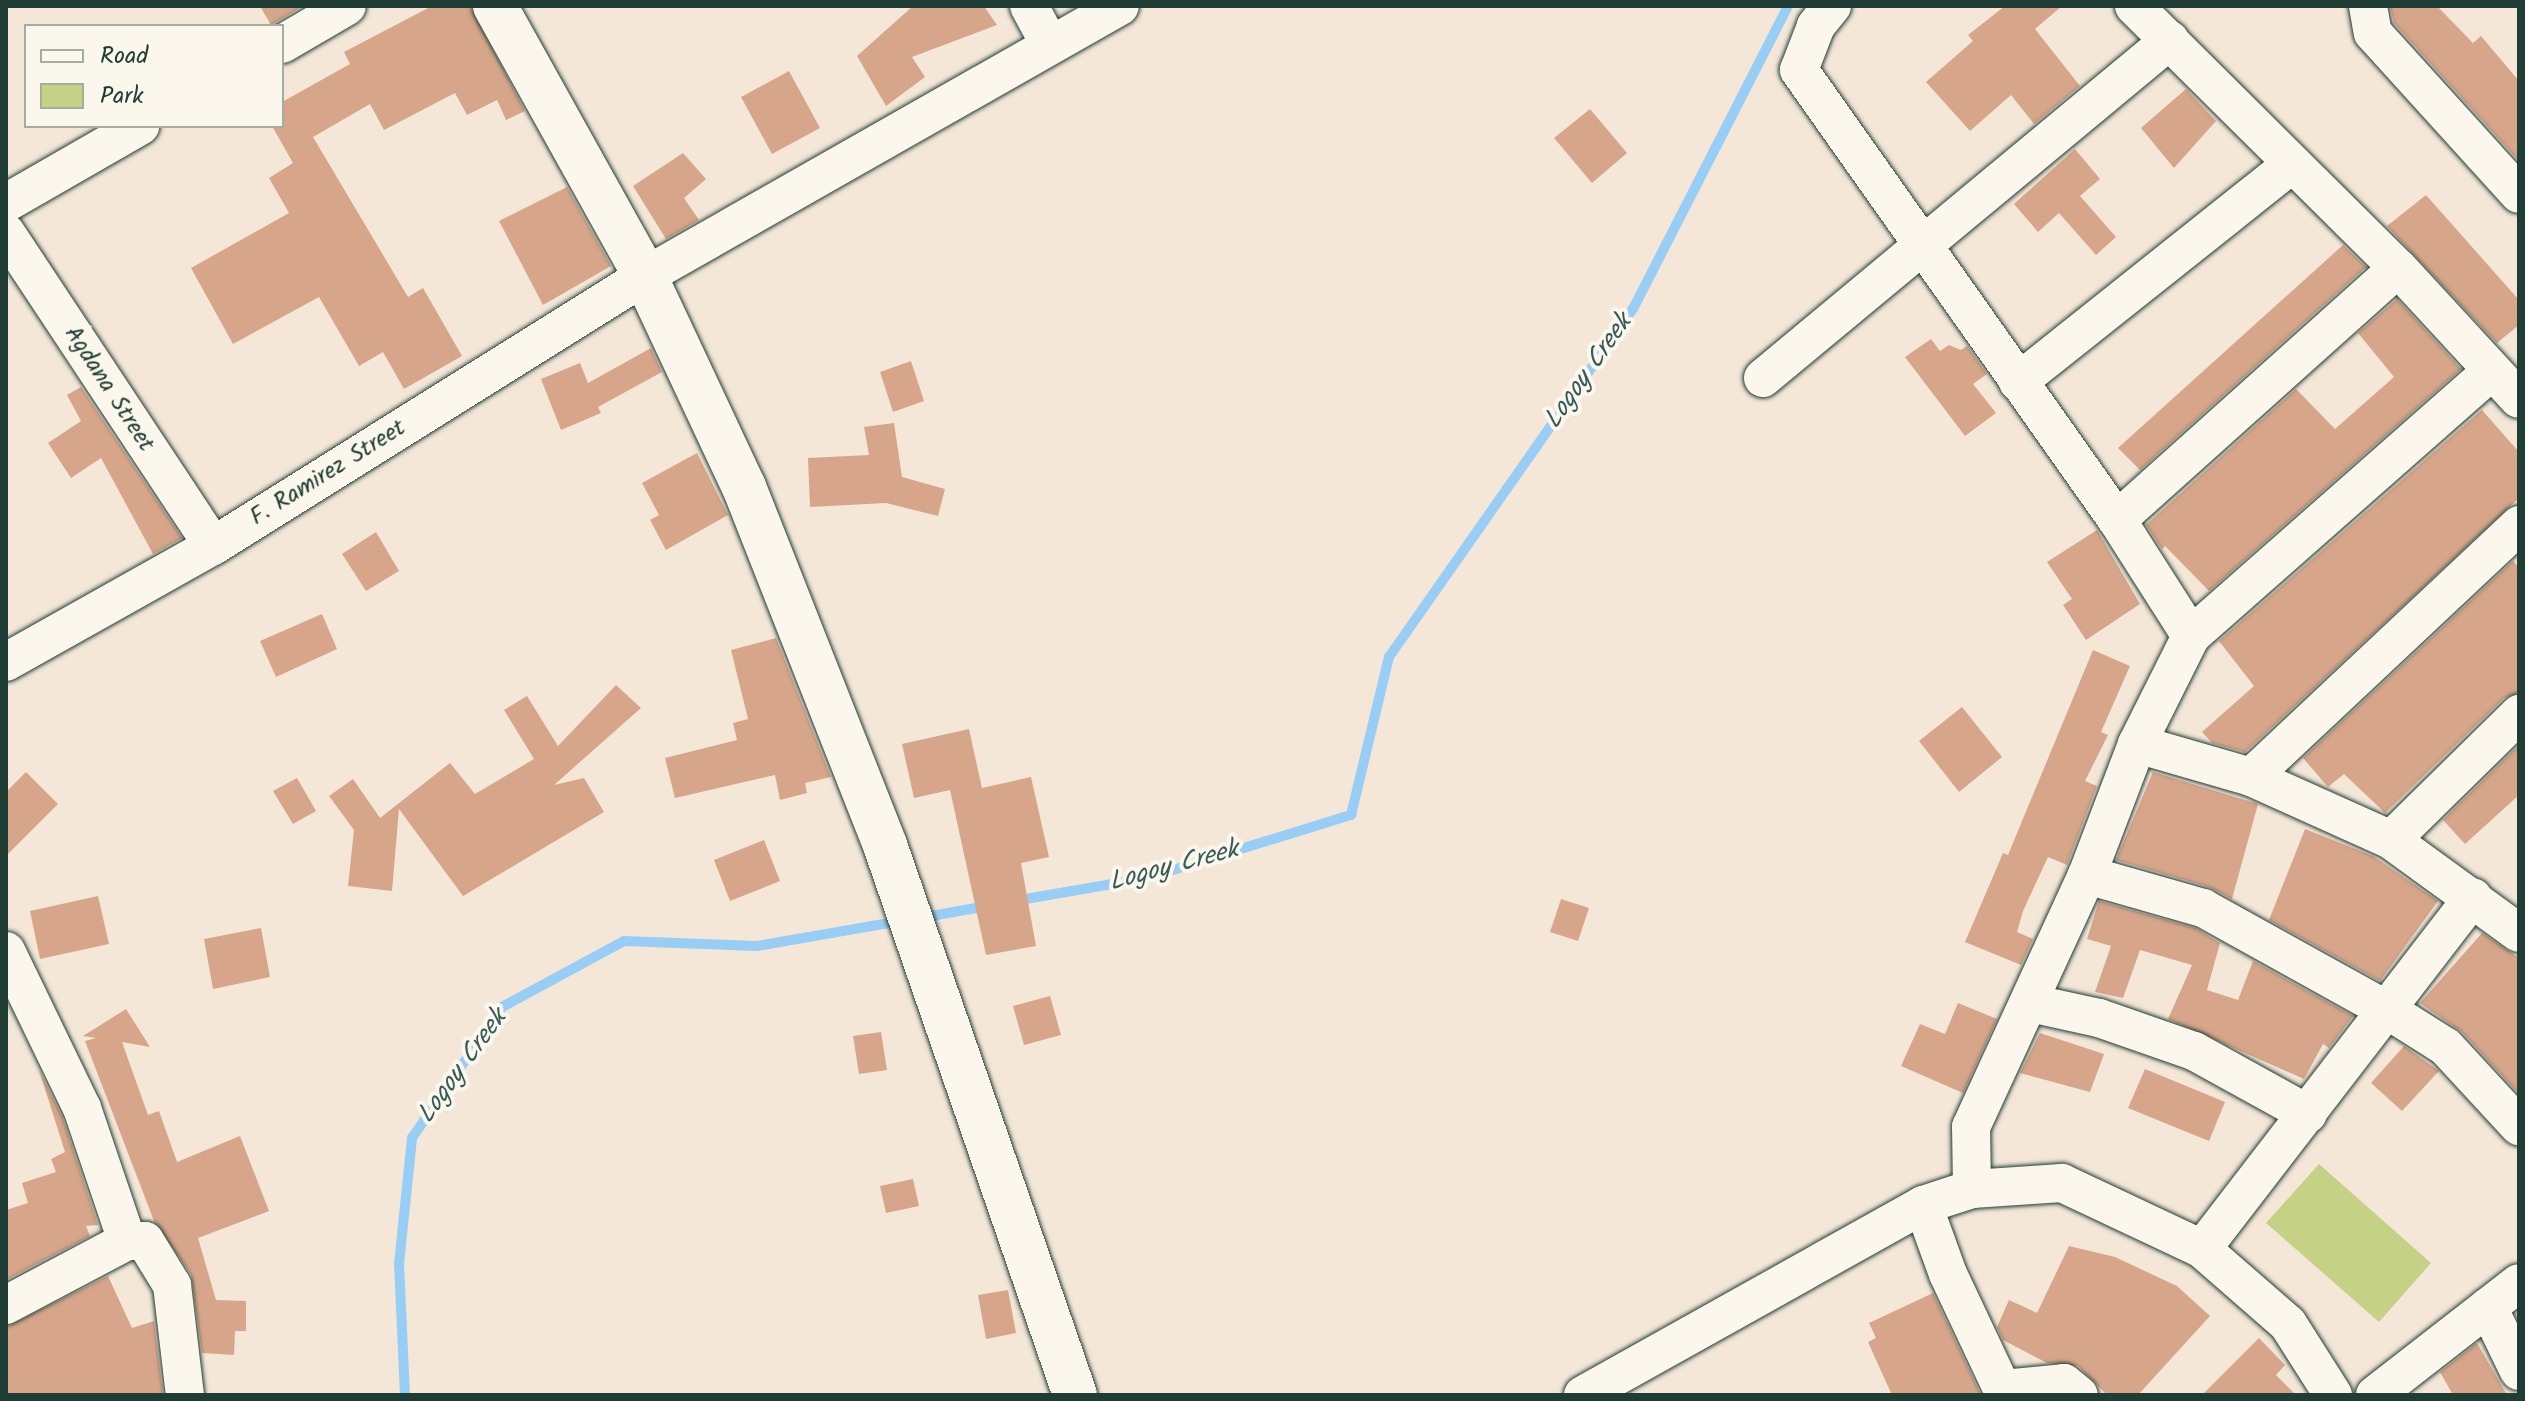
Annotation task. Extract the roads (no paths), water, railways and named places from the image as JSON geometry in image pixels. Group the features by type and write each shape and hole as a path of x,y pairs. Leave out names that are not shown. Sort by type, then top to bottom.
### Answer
{"main road":[{"path":"495,6 645,276 744,487 885,845 1075,1395"}],"street":[{"path":"284,43 347,6"},
{"path":"1029,6 1050,45"},
{"name":"F. Ramirez Street","path":"6,662 213,546 645,276 1120,6"},
{"path":"1832,6 1816,26 1799,70 2117,520 2191,636"},
{"path":"2134,6 2398,268 2519,399"},
{"path":"2368,6 2373,33 2519,194"},
{"path":"1763,378 1924,249 2170,40"},
{"path":"6,203 137,128"},
{"path":"2018,382 2291,165"},
{"name":"Agdana Street","path":"6,233 213,546"},
{"path":"2117,520 2398,268"},
{"path":"1972,1189 1971,1127 2087,875 2137,744 2191,636 2492,371"},
{"path":"2251,777 2519,525"},
{"path":"2391,840 2519,714"},
{"path":"2137,744 2251,777 2391,840 2502,909 2389,1011 2202,1249"},
{"path":"2087,875 2203,908 2389,1011 2446,1047 2519,1126"},
{"path":"6,951 82,1108 127,1241"},
{"path":"2030,1003 2099,1018 2194,1051 2308,1114"},
{"path":"1583,1395 1923,1205 1972,1189 2062,1183 2202,1249 2288,1324 2333,1395"},
{"path":"1923,1205 1948,1274 2004,1392 2064,1383 2079,1395"},
{"path":"6,1305 127,1241 145,1241 172,1285 182,1338 185,1395"},
{"path":"2375,1395 2519,1283"},
{"path":"2488,1307 2519,1371"}],"waterway":[{"name":"Logoy Creek","path":"1014,901 1147,878 1351,815 1389,657 1633,309 1788,6"},
{"name":"Logoy Creek","path":"920,918 987,906"},
{"name":"Logoy Creek","path":"405,1395 399,1264 412,1138 502,1007 624,941 757,946 900,921"}]}
